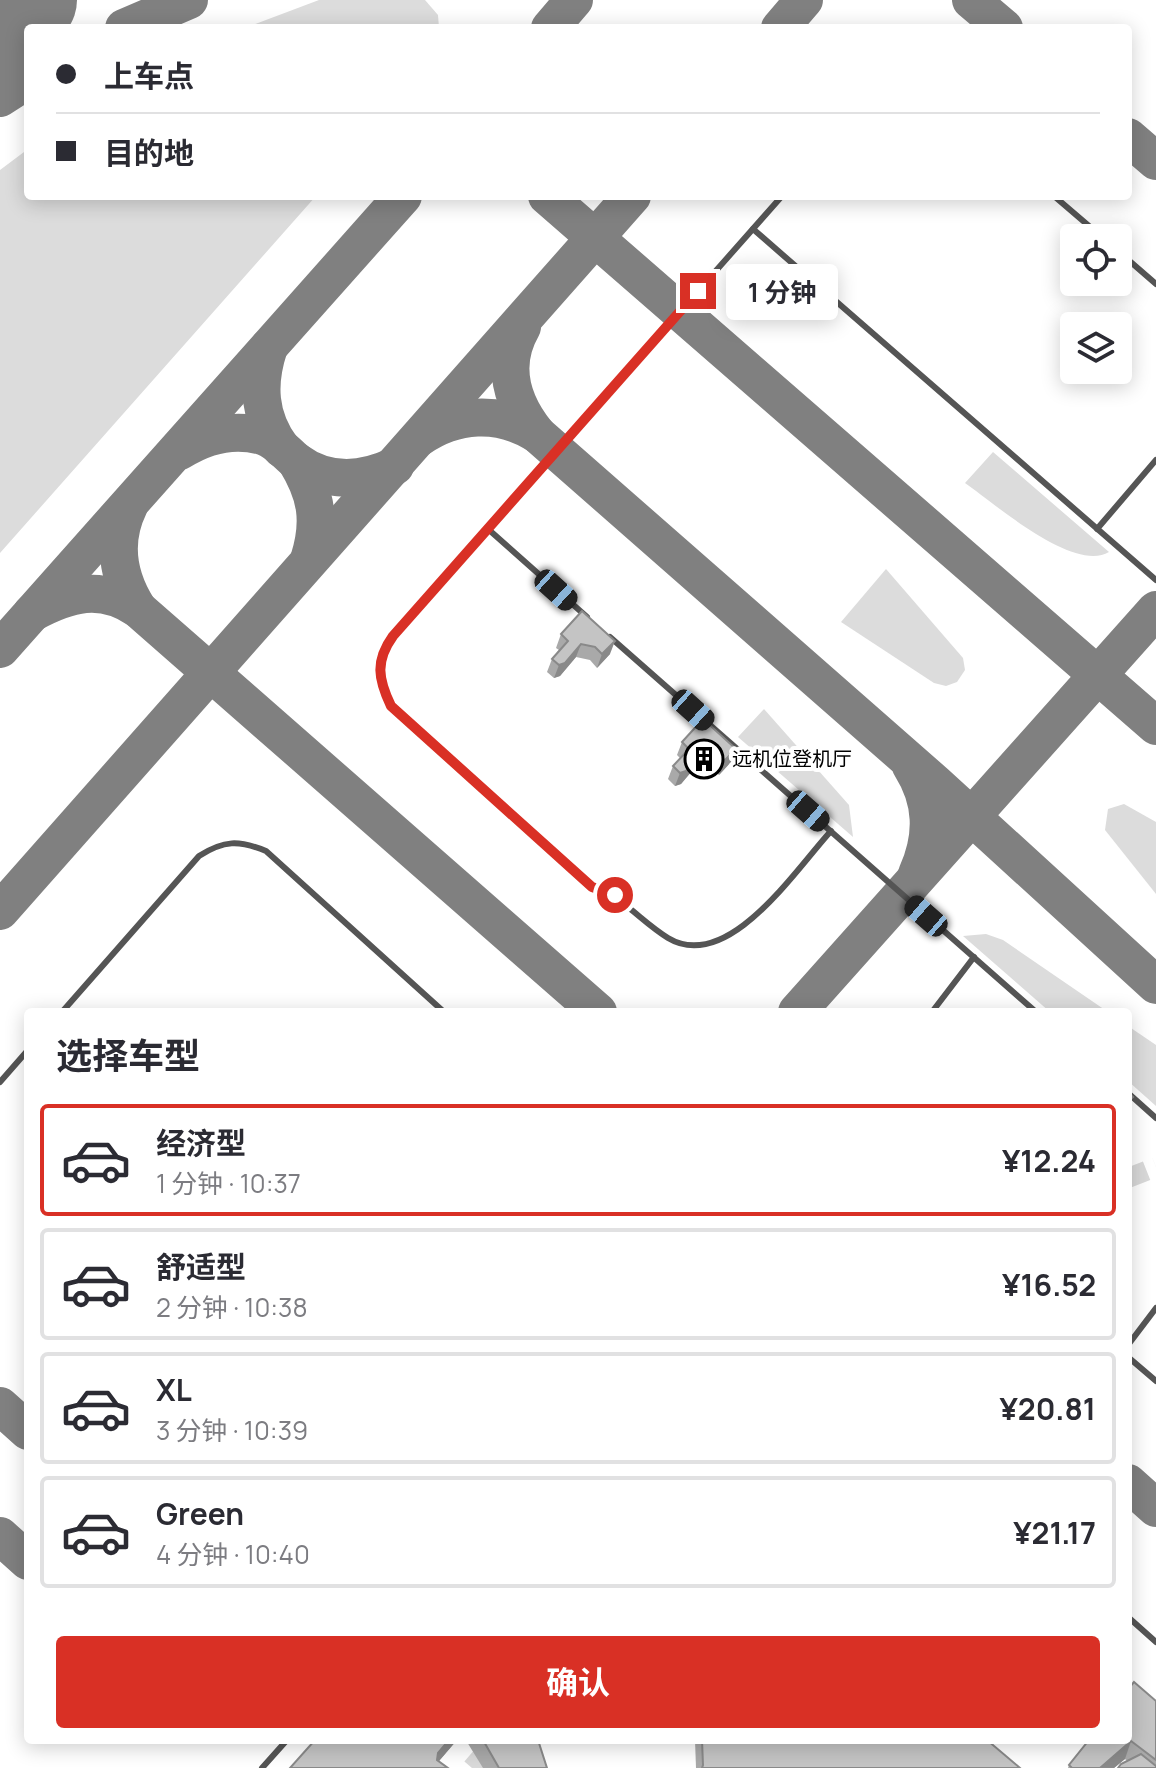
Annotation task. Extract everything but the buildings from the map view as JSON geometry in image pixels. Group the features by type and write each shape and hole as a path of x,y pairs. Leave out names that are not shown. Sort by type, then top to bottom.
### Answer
{"lane":[{"path":"778,200 382,651 378,669 391,706 592,887 615,895 671,940 694,946 715,943 736,934 831,831"},
{"path":"1059,200 1087,224"},
{"path":"753,229 1156,580"},
{"path":"1132,263 1156,284"},
{"path":"1097,529 1156,460"},
{"path":"488,529 594,623"},
{"path":"606,633 1031,1008"},
{"path":"66,1008 199,856 220,843 244,842 266,851 440,1008"},
{"path":"935,1008 974,957"},
{"path":"0,1082 24,1055"},
{"path":"1132,1097 1156,1118"},
{"path":"1132,1340 1156,1308"},
{"path":"1132,1360 1156,1381"},
{"path":"1132,1621 1156,1642"},
{"path":"262,1768 283,1744"}],"shaded area":[{"path":"319,0 425,0 438,15 439,24 256,24"},
{"path":"24,152 24,200 312,200 0,553 0,170"},
{"path":"993,452 1109,552 1094,556 1056,545 1015,520 965,483"},
{"path":"886,569 963,658 965,670 957,682 946,686 934,683 841,622"},
{"path":"764,709 849,805 853,837 738,737"},
{"path":"1124,804 1156,822 1156,894 1105,830 1108,809"},
{"path":"986,934 1003,940 1102,1008 1045,1008 963,936"},
{"path":"1132,1029 1156,1045 1156,1106 1132,1085"}],"taxiway":[{"path":"133,24 189,0"},
{"path":"553,24 574,0"},
{"path":"783,24 804,0"},
{"path":"971,0 999,24"},
{"path":"0,98 24,83"},
{"path":"1132,140 1156,161"},
{"path":"0,649 399,200"},
{"path":"552,200 1156,726"},
{"path":"0,911 628,200"},
{"path":"522,327 515,341 510,369 515,397 537,434"},
{"path":"269,347 263,374 262,400 268,425 282,449"},
{"path":"419,438 447,423 477,418 508,421 537,434 936,784 1156,985"},
{"path":"180,451 199,441 240,433 267,438 296,461 320,474 333,477 370,475 395,466"},
{"path":"296,461 309,485 315,509 315,533 309,560"},
{"path":"129,506 120,532 119,558 125,584 138,609"},
{"path":"32,613 59,600 85,594 111,596 138,609 593,1008"},
{"path":"801,1008 1156,610"},
{"path":"911,766 924,792 929,819 923,860 917,874"},
{"path":"0,1406 24,1427"},
{"path":"1132,1487 1156,1508"},
{"path":"0,1536 24,1557"}],"runway":[{"path":"0,33 29,0"}],"tunnel":[{"path":"1132,1176 1156,1167"},
{"path":"472,1768 493,1744"}],"place":[{"name":"远机位登机厅","path":"704,759"}],"route":[{"path":"615,895 592,887 391,706 378,669 382,651 393,636 698,291"}]}
